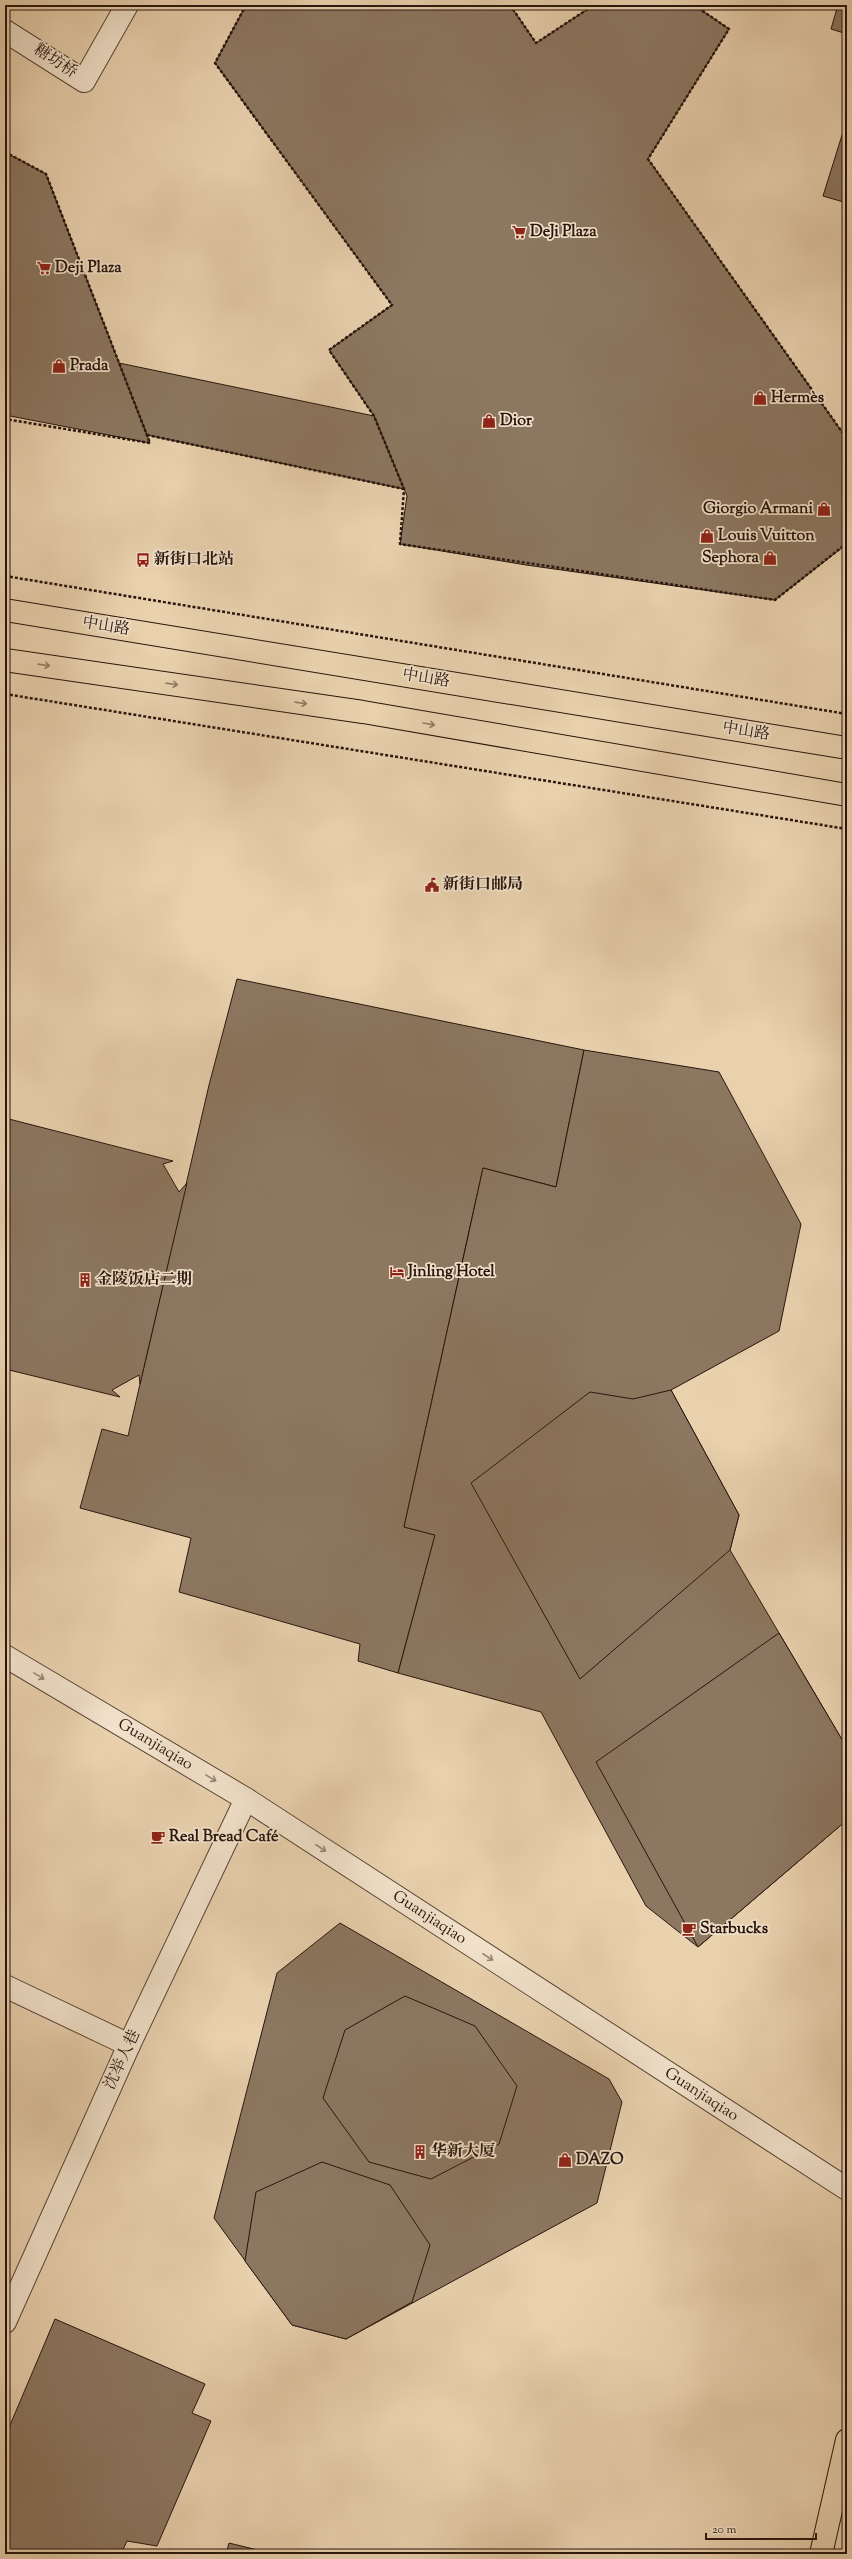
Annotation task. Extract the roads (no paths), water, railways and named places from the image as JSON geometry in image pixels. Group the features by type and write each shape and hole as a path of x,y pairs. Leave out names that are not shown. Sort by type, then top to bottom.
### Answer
{"main road":[{"name":"中山路","path":"5,610 612,710"},
{"path":"5,660 363,712 847,795"},
{"path":"821,2554 847,2440"}],"street":[{"name":"糖坊桥","path":"5,31 84,81 127,5"},
{"path":"612,710 847,748"},
{"name":"Guanjiaqiao","path":"5,1656 246,1799 847,2190"},
{"name":"沈举人巷","path":"5,2322 129,2045 246,1799"},
{"path":"5,1986 129,2045"}],"place":[{"name":"DeJi Plaza","path":"519,232"},
{"name":"Deji Plaza","path":"44,268"},
{"name":"Prada","path":"59,366"},
{"name":"Hermès","path":"760,398"},
{"name":"Dior","path":"489,421"},
{"name":"Giorgio Armani","path":"824,509"},
{"name":"Louis Vuitton","path":"707,536"},
{"name":"Sephora","path":"770,558"},
{"name":"新街口北站","path":"143,560"},
{"name":"新街口邮局","path":"432,885"},
{"name":"Jinling Hotel","path":"397,1272"},
{"name":"金陵饭店二期","path":"85,1280"},
{"name":"Real Bread Café","path":"158,1837"},
{"name":"Starbucks","path":"689,1929"},
{"name":"华新大厦","path":"420,2152"},
{"name":"DAZO","path":"565,2160"}]}
